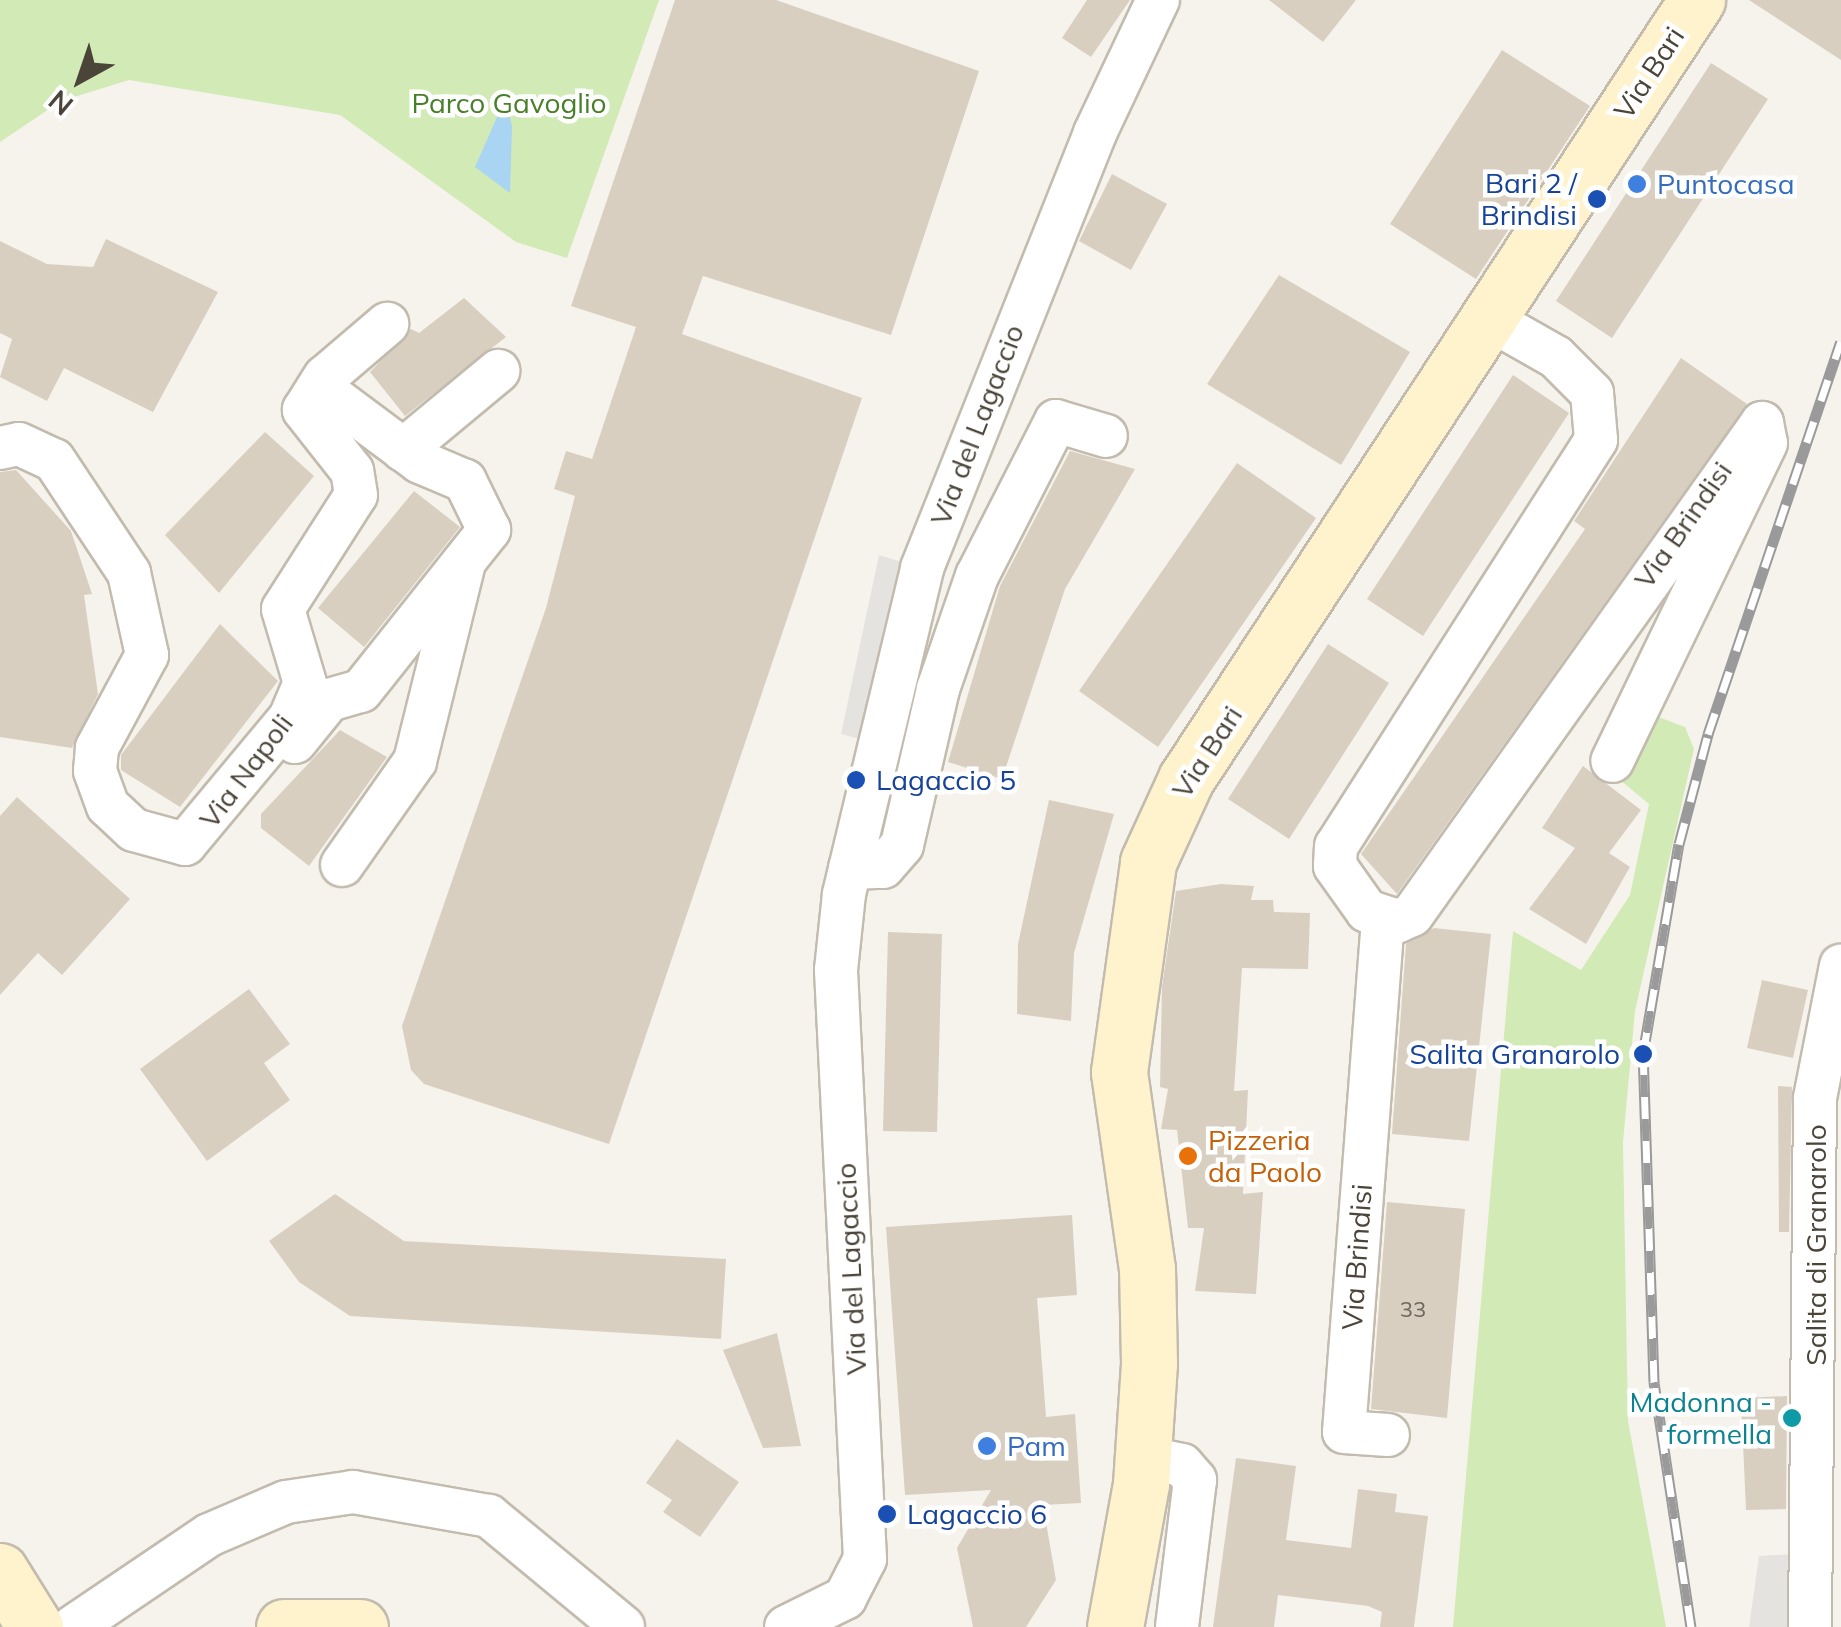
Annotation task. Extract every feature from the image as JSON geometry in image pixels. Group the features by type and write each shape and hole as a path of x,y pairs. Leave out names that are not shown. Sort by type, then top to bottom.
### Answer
{"street":[{"name":"Via del Lagaccio","path":"786,1627 835,1607 862,1578 865,1560 836,970 850,868 922,568 1095,132 1158,0"},
{"name":"Via Bari","path":"1116,1627 1144,1457 1148,1269 1119,1072 1148,862 1186,779 1698,0"},
{"path":"1382,919 1343,885 1336,846 1599,422 1592,392 1556,357 1490,319"},
{"path":"322,389 387,324"},
{"path":"403,450 498,371"},
{"name":"Via Napoli","path":"0,448 19,444 54,460 129,573 147,655 97,748 95,771 108,806 134,830 185,844 290,718 305,684 283,609 356,495 352,471 304,410 322,389 403,450 466,481 484,504 489,530 361,690 329,700 214,841"},
{"name":"Via del Lagaccio","path":"850,868 883,868 902,845 938,689 977,576 1056,421 1106,436"},
{"name":"Via Brindisi","path":"1388,1434 1344,1432 1382,919 1412,915 1762,422 1766,444 1612,761"},
{"name":"Via Napoli","path":"342,865 415,761 464,561"},
{"name":"Salita di Granarolo","path":"1810,1627 1831,1046 1841,966"},
{"path":"1144,1457 1182,1466 1194,1480 1176,1627"},
{"path":"73,1627 210,1535 286,1502 390,1492 489,1516 622,1627"},
{"path":"0,1571 35,1627"},
{"path":"284,1627 360,1627"}],"green space":[{"name":"Parco Gavoglio","path":"0,0 659,0 567,258 516,242 340,115 129,80 61,101 0,142"},
{"path":"1653,715 1685,727 1694,749 1635,1011 1623,1142 1628,1421 1666,1627 1453,1627 1513,931 1581,970 1630,895 1649,804 1614,775"}],"shaded area":[{"path":"879,555 922,568 879,744 841,734"},
{"path":"1796,1554 1795,1627 1749,1627 1759,1556"}],"water":[{"path":"505,99 512,126 510,193 475,167"}],"building":[{"path":"675,0 776,0 979,71 891,335 703,276 682,334 862,398 609,1144 424,1084 411,1070 402,1026 546,608 575,496 554,489 566,451 592,459 636,327 571,306"},
{"path":"1087,0 1130,0 1091,57 1062,38"},
{"path":"1269,0 1356,0 1323,42"},
{"path":"1749,0 1841,0 1841,60"},
{"path":"1502,50 1590,106 1476,279 1390,224"},
{"path":"1711,63 1768,99 1612,338 1556,301"},
{"path":"1112,174 1167,204 1131,270 1079,241"},
{"path":"106,239 218,292 153,412 64,368 47,401 0,377 12,339 0,333 0,241 47,264 93,267"},
{"path":"1279,275 1410,352 1341,465 1207,384"},
{"path":"464,298 506,337 405,416 370,372 411,329 419,333"},
{"path":"1681,358 1747,404 1397,894 1361,854 1585,529 1574,521"},
{"path":"1513,375 1569,413 1423,636 1367,599"},
{"path":"265,432 314,476 219,593 165,535"},
{"path":"1070,451 1135,469 1065,589 1002,779 948,762 1000,586"},
{"path":"1237,463 1316,518 1158,747 1079,691"},
{"path":"16,470 71,531 92,594 84,595 98,694 72,748 0,737 0,472"},
{"path":"414,491 460,527 364,647 318,608"},
{"path":"220,624 278,681 180,807 121,770 121,755"},
{"path":"1328,644 1389,683 1289,839 1228,799"},
{"path":"340,730 387,757 309,866 261,828 261,814"},
{"path":"1583,766 1641,810 1609,853 1630,867 1586,944 1529,909 1575,848 1542,828"},
{"path":"17,797 130,899 62,975 38,953 0,995 0,816"},
{"path":"1049,800 1114,814 1074,953 1071,1021 1017,1014 1018,944"},
{"path":"1221,884 1254,886 1251,900 1273,900 1274,912 1310,913 1308,969 1242,968 1234,1091 1248,1090 1243,1194 1263,1192 1256,1294 1195,1291 1204,1228 1188,1228 1177,1130 1161,1129 1168,1089 1160,1087 1162,987 1176,891"},
{"path":"1434,928 1491,934 1469,1141 1392,1134 1406,944"},
{"path":"888,932 942,934 937,1132 883,1131"},
{"path":"1762,980 1808,990 1793,1058 1747,1048"},
{"path":"249,989 290,1044 264,1063 290,1100 207,1161 140,1069"},
{"path":"1778,1086 1792,1087 1789,1232 1779,1232"},
{"path":"335,1194 404,1241 726,1259 721,1339 350,1316 299,1282 269,1241"},
{"path":"1387,1202 1465,1209 1447,1418 1371,1409"},
{"path":"1072,1215 1077,1295 1037,1298 1046,1417 1075,1414 1081,1503 1043,1505 1056,1580 1026,1627 973,1627 957,1548 991,1490 905,1495 886,1227"},
{"path":"777,1333 801,1446 763,1448 723,1350"},
{"path":"1787,1396 1786,1509 1746,1510 1741,1398"},
{"path":"677,1439 739,1482 700,1537 663,1512 672,1500 646,1483"},
{"path":"1236,1458 1296,1466 1286,1540 1351,1548 1358,1489 1397,1494 1395,1512 1428,1516 1414,1627 1380,1627 1382,1612 1368,1606 1278,1595 1274,1627 1213,1627"}],"railway":[{"path":"1691,1627 1654,1382 1643,1054 1679,844 1708,734 1841,342"}],"place":[{"name":"Puntocasa","path":"1637,184"},
{"name":"Bari 2 / Brindisi","path":"1597,199"},
{"name":"Lagaccio 5","path":"856,780"},
{"name":"Salita Granarolo","path":"1643,1054"},
{"name":"Pizzeria da Paolo","path":"1188,1156"},
{"name":"Madonna - formella","path":"1792,1418"},
{"name":"Pam","path":"987,1446"},
{"name":"Lagaccio 6","path":"887,1514"}]}
